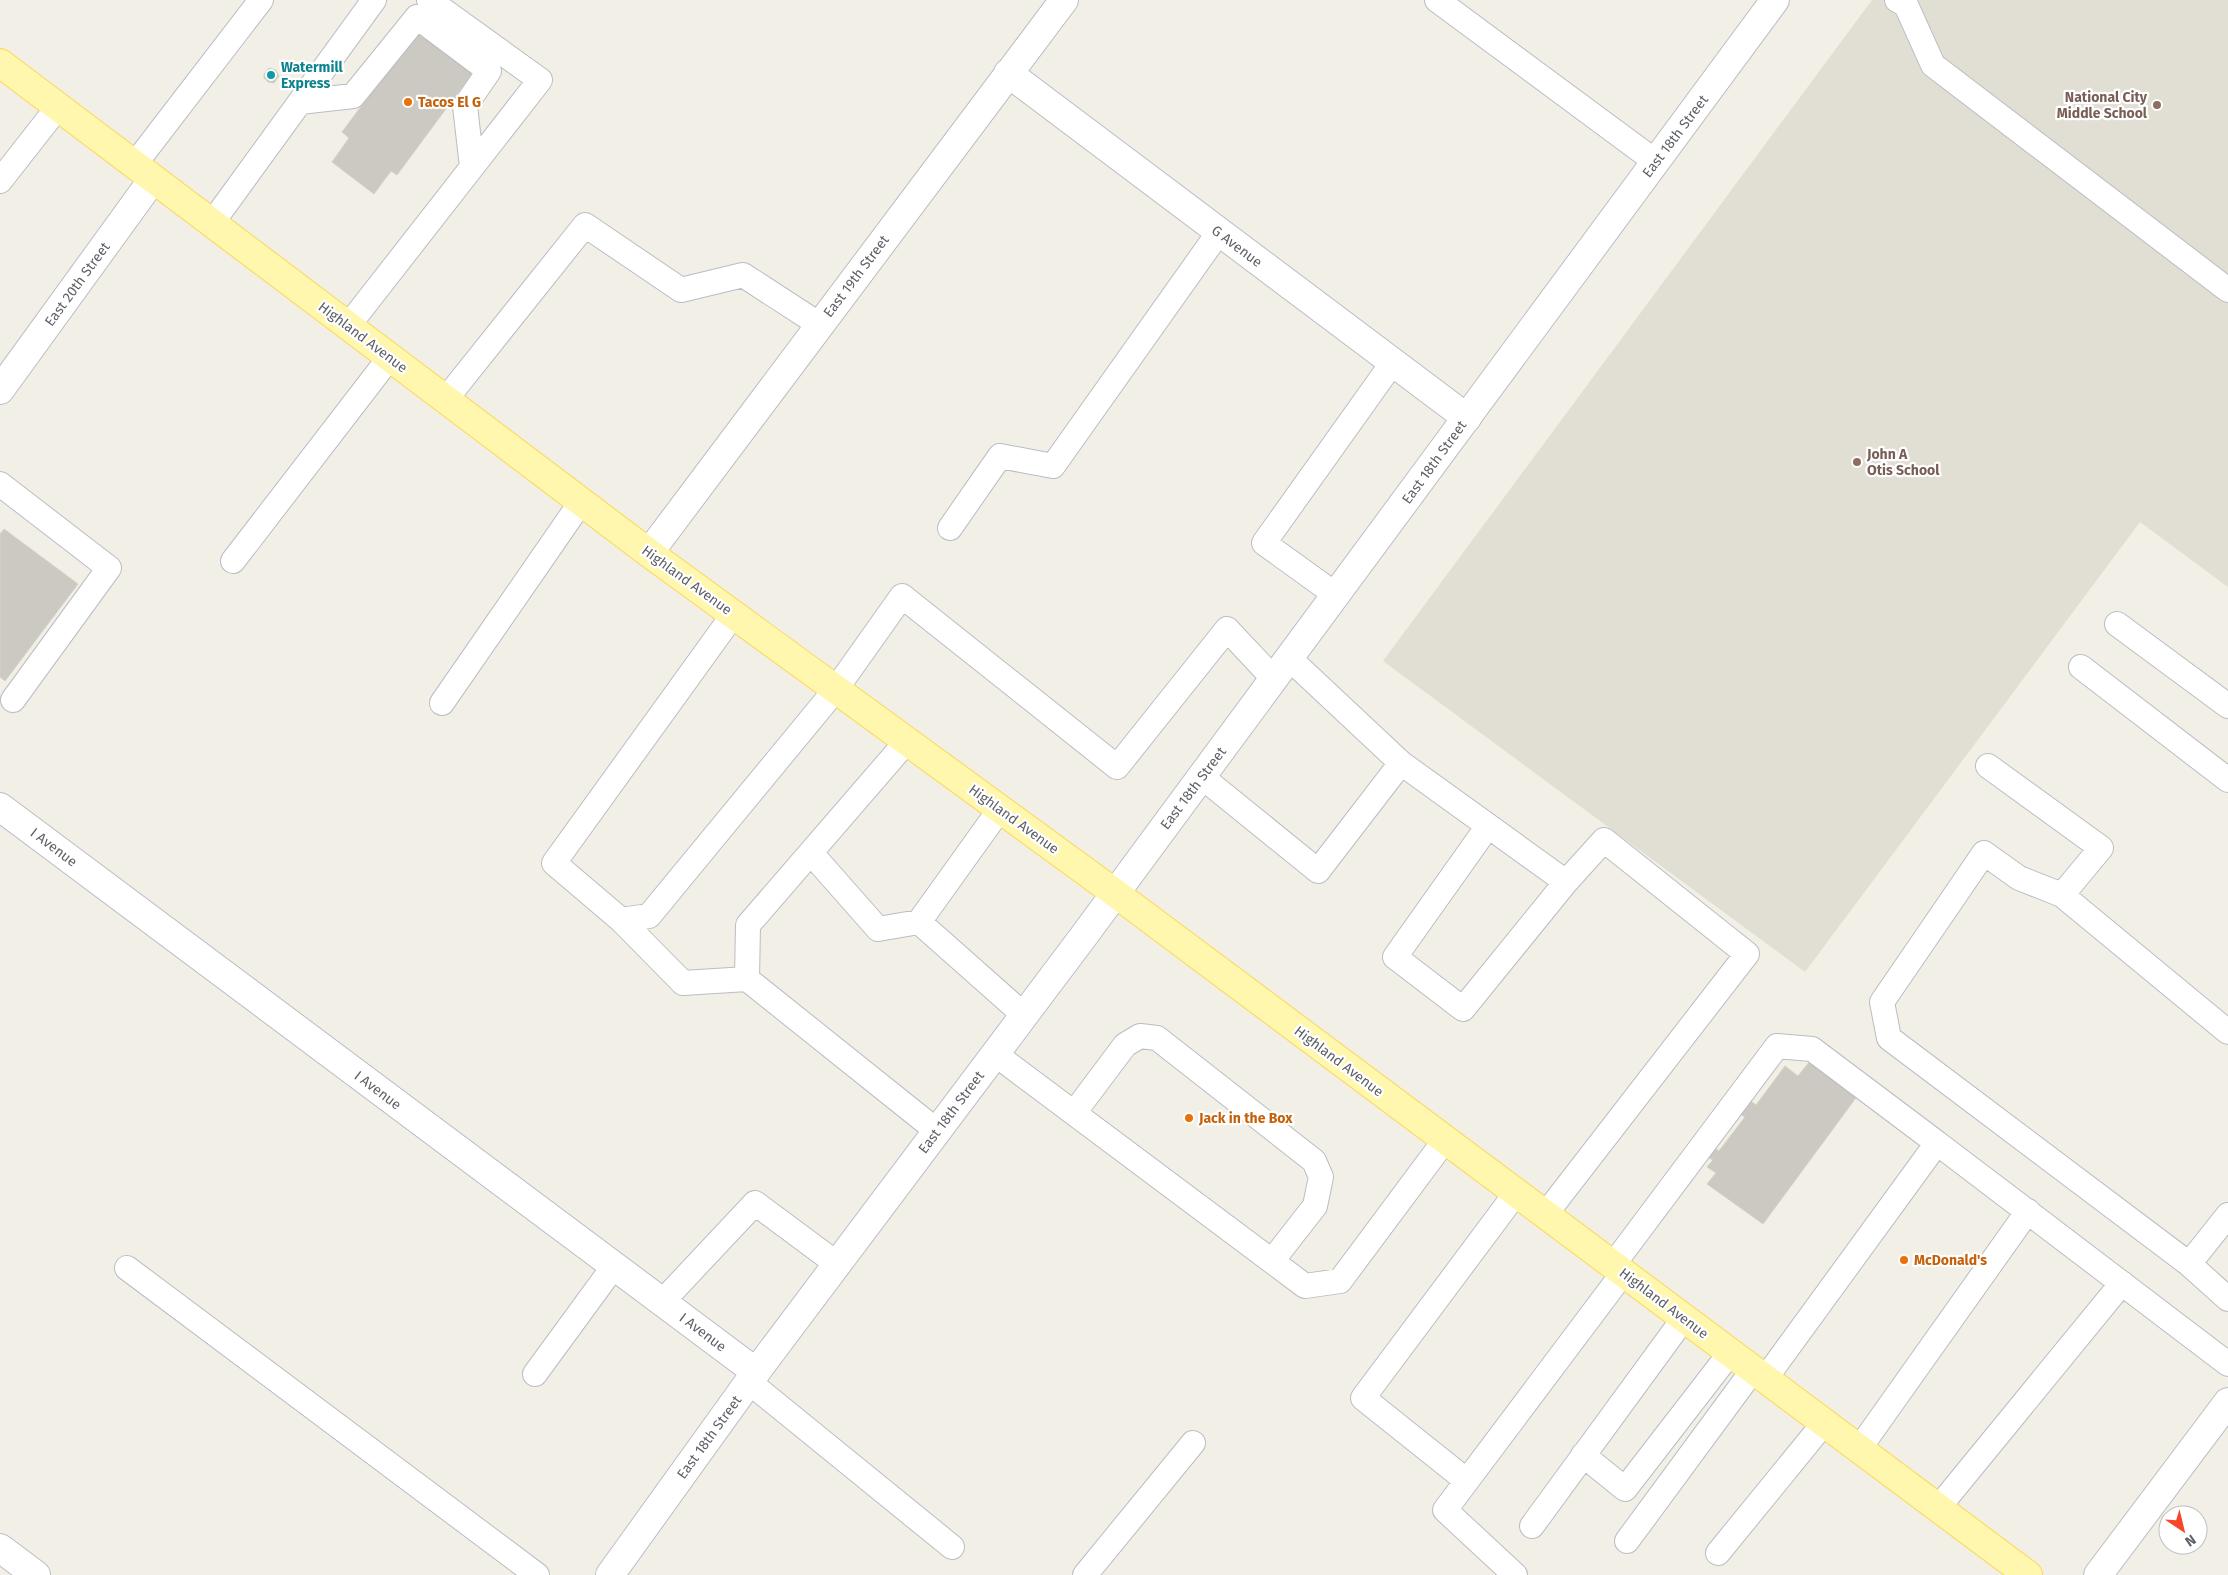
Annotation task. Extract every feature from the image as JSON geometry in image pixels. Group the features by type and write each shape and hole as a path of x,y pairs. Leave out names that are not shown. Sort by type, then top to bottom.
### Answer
{"main road":[{"name":"Highland Avenue","path":"0,63 648,553 1116,893 2028,1575"}],"street":[{"name":"East 19th Street","path":"648,553 1064,0"},
{"name":"East 18th Street","path":"610,1575 753,1377 1116,893 1776,0"},
{"name":"G Avenue","path":"1008,73 1467,418"},
{"name":"East 20th Street","path":"0,390 144,171"},
{"name":"I Avenue","path":"0,807 662,1302 753,1377"},
{"path":"2098,1575 2228,1402"},
{"path":"0,1548 36,1575"}],"lane":[{"path":"144,171 261,0"},
{"path":"212,223 374,0"},
{"path":"348,326 540,80 429,0"},
{"path":"1437,0 1656,162"},
{"path":"1897,0 1906,5 1933,65 2228,290"},
{"path":"300,102 354,96 417,17 489,70 465,106 472,167"},
{"path":"0,181 58,107"},
{"path":"446,400 586,225 681,290 743,275 820,325"},
{"path":"950,528 1000,456 1053,466 1219,232"},
{"path":"233,561 390,357"},
{"path":"1336,595 1264,543 1393,362"},
{"path":"0,484 109,568 13,700"},
{"path":"442,703 581,502"},
{"path":"621,920 649,916 836,689 902,596 1117,767 1227,629 1282,668 1401,763 1566,882"},
{"path":"733,615 554,863 621,920 683,983 747,979 937,1131"},
{"path":"2117,624 2228,706"},
{"path":"2081,667 2228,780"},
{"path":"747,979 748,925 907,741"},
{"path":"1202,777 1318,871 1401,763"},
{"path":"1988,766 2101,848 2062,895"},
{"path":"811,853 878,929 919,922 1000,809"},
{"path":"1488,826 1395,957 1463,1009 1566,882 1604,840 1747,954 1545,1215"},
{"path":"2228,1032 2062,895 2019,878 1984,853 1882,1002 1889,1038 2189,1264 2228,1299"},
{"path":"919,922 1024,1015"},
{"path":"1074,1113 1125,1045 1140,1036 1157,1038 1314,1161 1321,1177 1315,1206 1272,1261"},
{"path":"1515,1575 1445,1510 1777,1046 1812,1048 2228,1364"},
{"path":"995,1054 1305,1286 1340,1281 1445,1140"},
{"path":"1626,1541 1759,1374 1937,1143"},
{"path":"1467,1481 1363,1398 1516,1193"},
{"path":"662,1302 755,1203 837,1264"},
{"path":"1859,1449 2028,1212"},
{"path":"2189,1264 2228,1215"},
{"path":"535,1374 614,1266"},
{"path":"127,1268 537,1575"},
{"path":"1938,1508 2122,1283"},
{"path":"1532,1526 1684,1318"},
{"path":"1583,1456 1625,1489 1730,1353"},
{"path":"753,1377 952,1547"},
{"path":"1718,1553 1824,1423"},
{"path":"1085,1575 1193,1443"}],"shaded area":[{"name":"John A Otis School","path":"1872,0 2228,0 2228,587 2140,522 1805,972 1383,661"}],"building":[{"name":"Tacos El G","path":"418,30 474,71 397,175 391,171 374,194 332,162 349,138 342,132"},
{"name":"Watermill Express","path":"269,68 276,70 279,76 274,83 268,82 264,78 264,74"},
{"path":"4,529 78,584 5,681 0,677 0,534"},
{"path":"1810,1061 1858,1095 1763,1224 1707,1184 1716,1173 1707,1167 1713,1160 1706,1156 1713,1147 1719,1151 1745,1117 1738,1113 1748,1099 1756,1105 1785,1066 1798,1076"}],"place":[{"name":"Watermill Express","path":"271,75"},
{"name":"Tacos El G","path":"408,102"},
{"name":"National City Middle School","path":"2157,105"},
{"name":"John A Otis School","path":"1857,462"},
{"name":"Jack in the Box","path":"1189,1118"},
{"name":"McDonald's","path":"1904,1260"}]}
